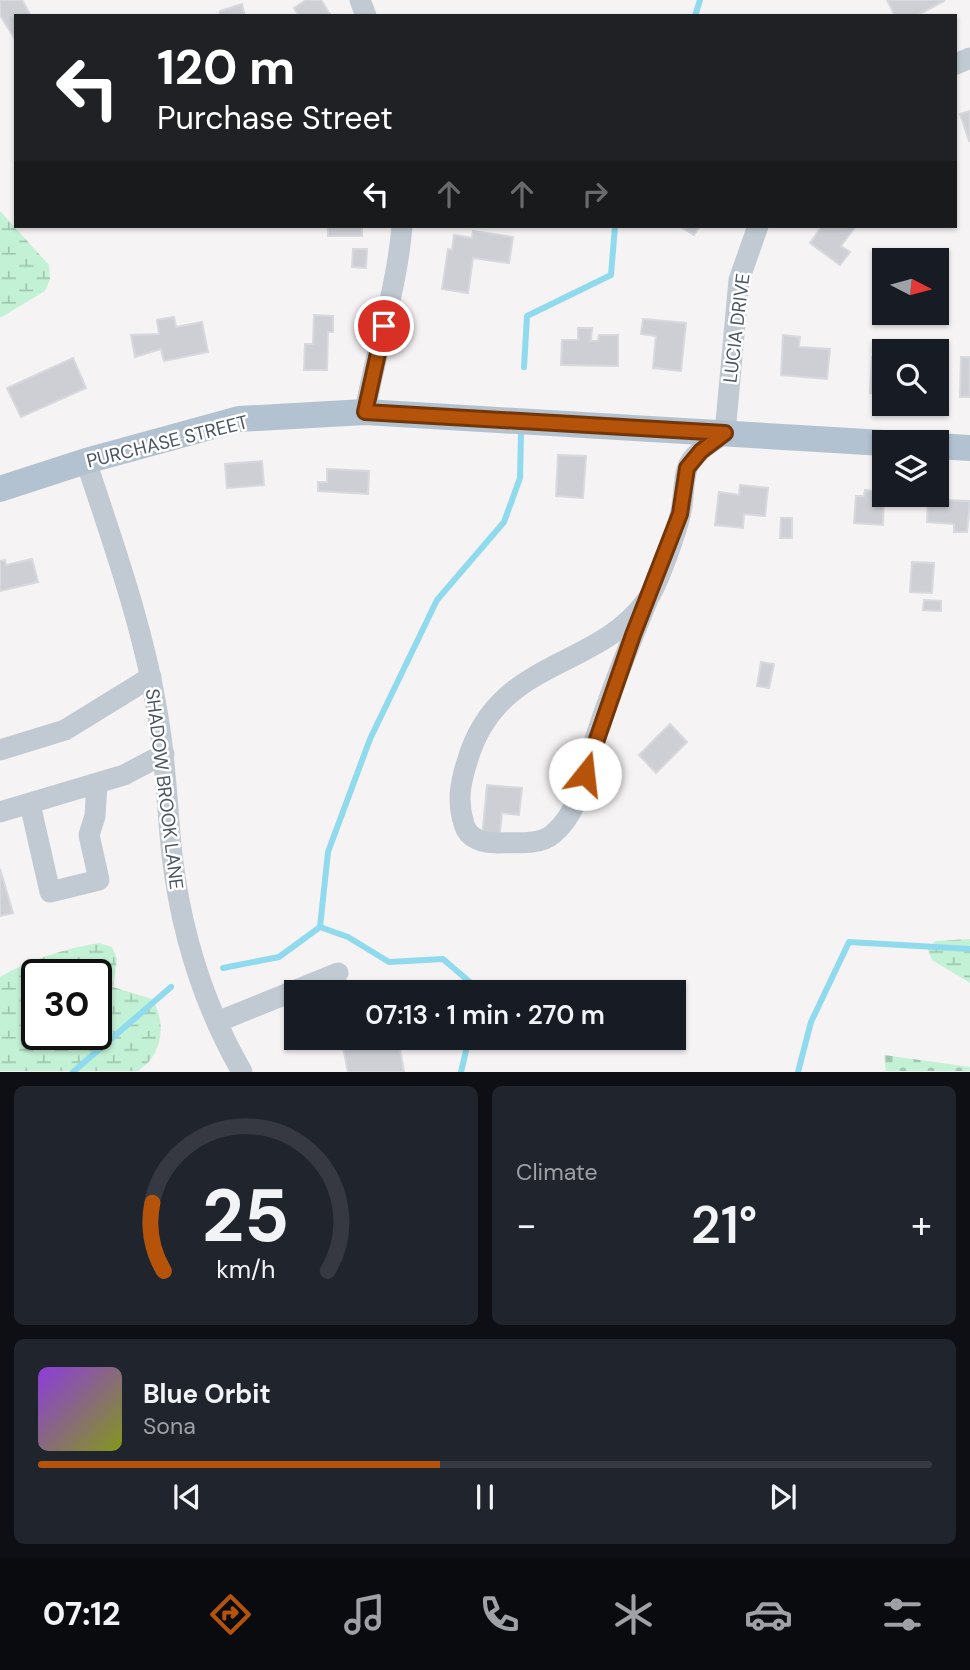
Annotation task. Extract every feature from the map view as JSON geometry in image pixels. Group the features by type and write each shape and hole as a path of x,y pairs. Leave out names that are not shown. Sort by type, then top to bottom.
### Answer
{"main road":[{"name":"PURCHASE STREET","path":"0,489 86,461 239,419 365,412 872,442"},
{"path":"949,447 970,448"}],"street":[{"path":"365,412 372,372 398,273 402,228"},
{"name":"LUCIA DRIVE","path":"725,433 739,280 757,228"},
{"path":"648,599 615,630 519,685 486,718 470,749 460,785 459,809 465,830 476,840 493,843 538,842 553,834 566,820 577,799 597,733 648,599 680,514 687,468 701,451 725,433"},
{"name":"SHADOW BROOK LANE","path":"86,461 140,624 164,754 172,852 183,921 202,991 242,1072"},
{"path":"0,750 65,730 150,677"},
{"path":"0,812 124,775 164,754"},
{"path":"30,804 50,892 99,880 89,835 95,816 97,784"},
{"path":"217,1022 338,973"}],"green space":[{"path":"0,211 49,265 50,279 45,291 0,318"},
{"path":"970,939 970,983 932,960 927,948 936,941"},
{"path":"99,943 112,947 117,959 113,987 152,999 160,1018 160,1038 153,1056 138,1071 0,1071 0,977 21,967 21,1050 112,1050 112,959 39,959"},
{"path":"884,1055 970,1067 970,1071 886,1071"}],"building":[{"path":"0,0 22,0 30,14 14,14 14,38 0,15"},
{"path":"306,0 321,0 330,14 298,14 294,8"},
{"path":"887,0 944,1 920,14 894,14"},
{"path":"242,4 244,14 219,14 220,11"},
{"path":"970,111 970,141 969,141 960,114"},
{"path":"328,228 362,228 362,236 328,236"},
{"path":"682,228 699,228 694,235"},
{"path":"821,228 854,228 841,246 850,252 840,265 810,243"},
{"path":"473,231 513,237 509,263 473,258 468,293 442,289 448,249 452,250 454,235 472,238"},
{"path":"353,249 367,249 366,268 352,267"},
{"path":"314,315 333,316 333,332 328,332 327,370 304,370 305,344 313,344"},
{"path":"174,317 176,327 202,322 208,352 164,361 161,349 135,357 131,335 159,334 157,320"},
{"path":"643,319 686,323 681,371 653,368 656,336 641,334"},
{"path":"578,328 592,328 591,341 598,341 599,335 618,335 618,366 561,365 562,340 578,340"},
{"path":"783,335 800,337 799,347 830,349 827,379 781,375"},
{"path":"872,357 872,393 870,393"},
{"path":"961,357 970,357 970,397 960,397"},
{"path":"73,358 86,388 21,417 7,388"},
{"path":"558,455 586,456 583,498 556,496"},
{"path":"262,461 264,485 227,488 225,464"},
{"path":"327,469 369,471 368,494 318,491 318,482 327,482"},
{"path":"740,485 768,488 765,516 744,514 743,528 715,525 719,492 739,495"},
{"path":"865,490 872,491 872,507 884,507 883,525 854,523 856,496 864,496"},
{"path":"949,500 970,501 967,532 954,532 954,524 927,522 928,507 949,507"},
{"path":"781,518 792,518 792,538 780,538"},
{"path":"32,559 38,582 0,591 0,561 5,560 6,565"},
{"path":"912,562 934,563 932,593 910,592"},
{"path":"924,600 941,601 941,611 923,610"},
{"path":"761,662 774,664 769,688 757,686"},
{"path":"670,724 687,742 656,773 639,755"},
{"path":"487,785 522,788 519,815 502,813 499,840 482,838"},
{"path":"0,869 13,913 0,916"},
{"path":"343,1050 400,1050 404,1072 348,1072"}],"waterway":[{"path":"696,14 700,0"},
{"path":"524,367 527,316 611,275 615,228"},
{"path":"320,927 328,852 370,739 437,600 504,522 520,478 521,433"},
{"path":"223,968 279,957 320,927 348,937 389,962 443,959 468,980"},
{"path":"798,1072 811,1022 849,942 970,949"},
{"path":"73,1072 171,987"},
{"path":"461,1072 466,1050"}],"route":[{"path":"384,326 365,412 725,433 701,451 687,468 680,514 597,733 585,774"}]}
